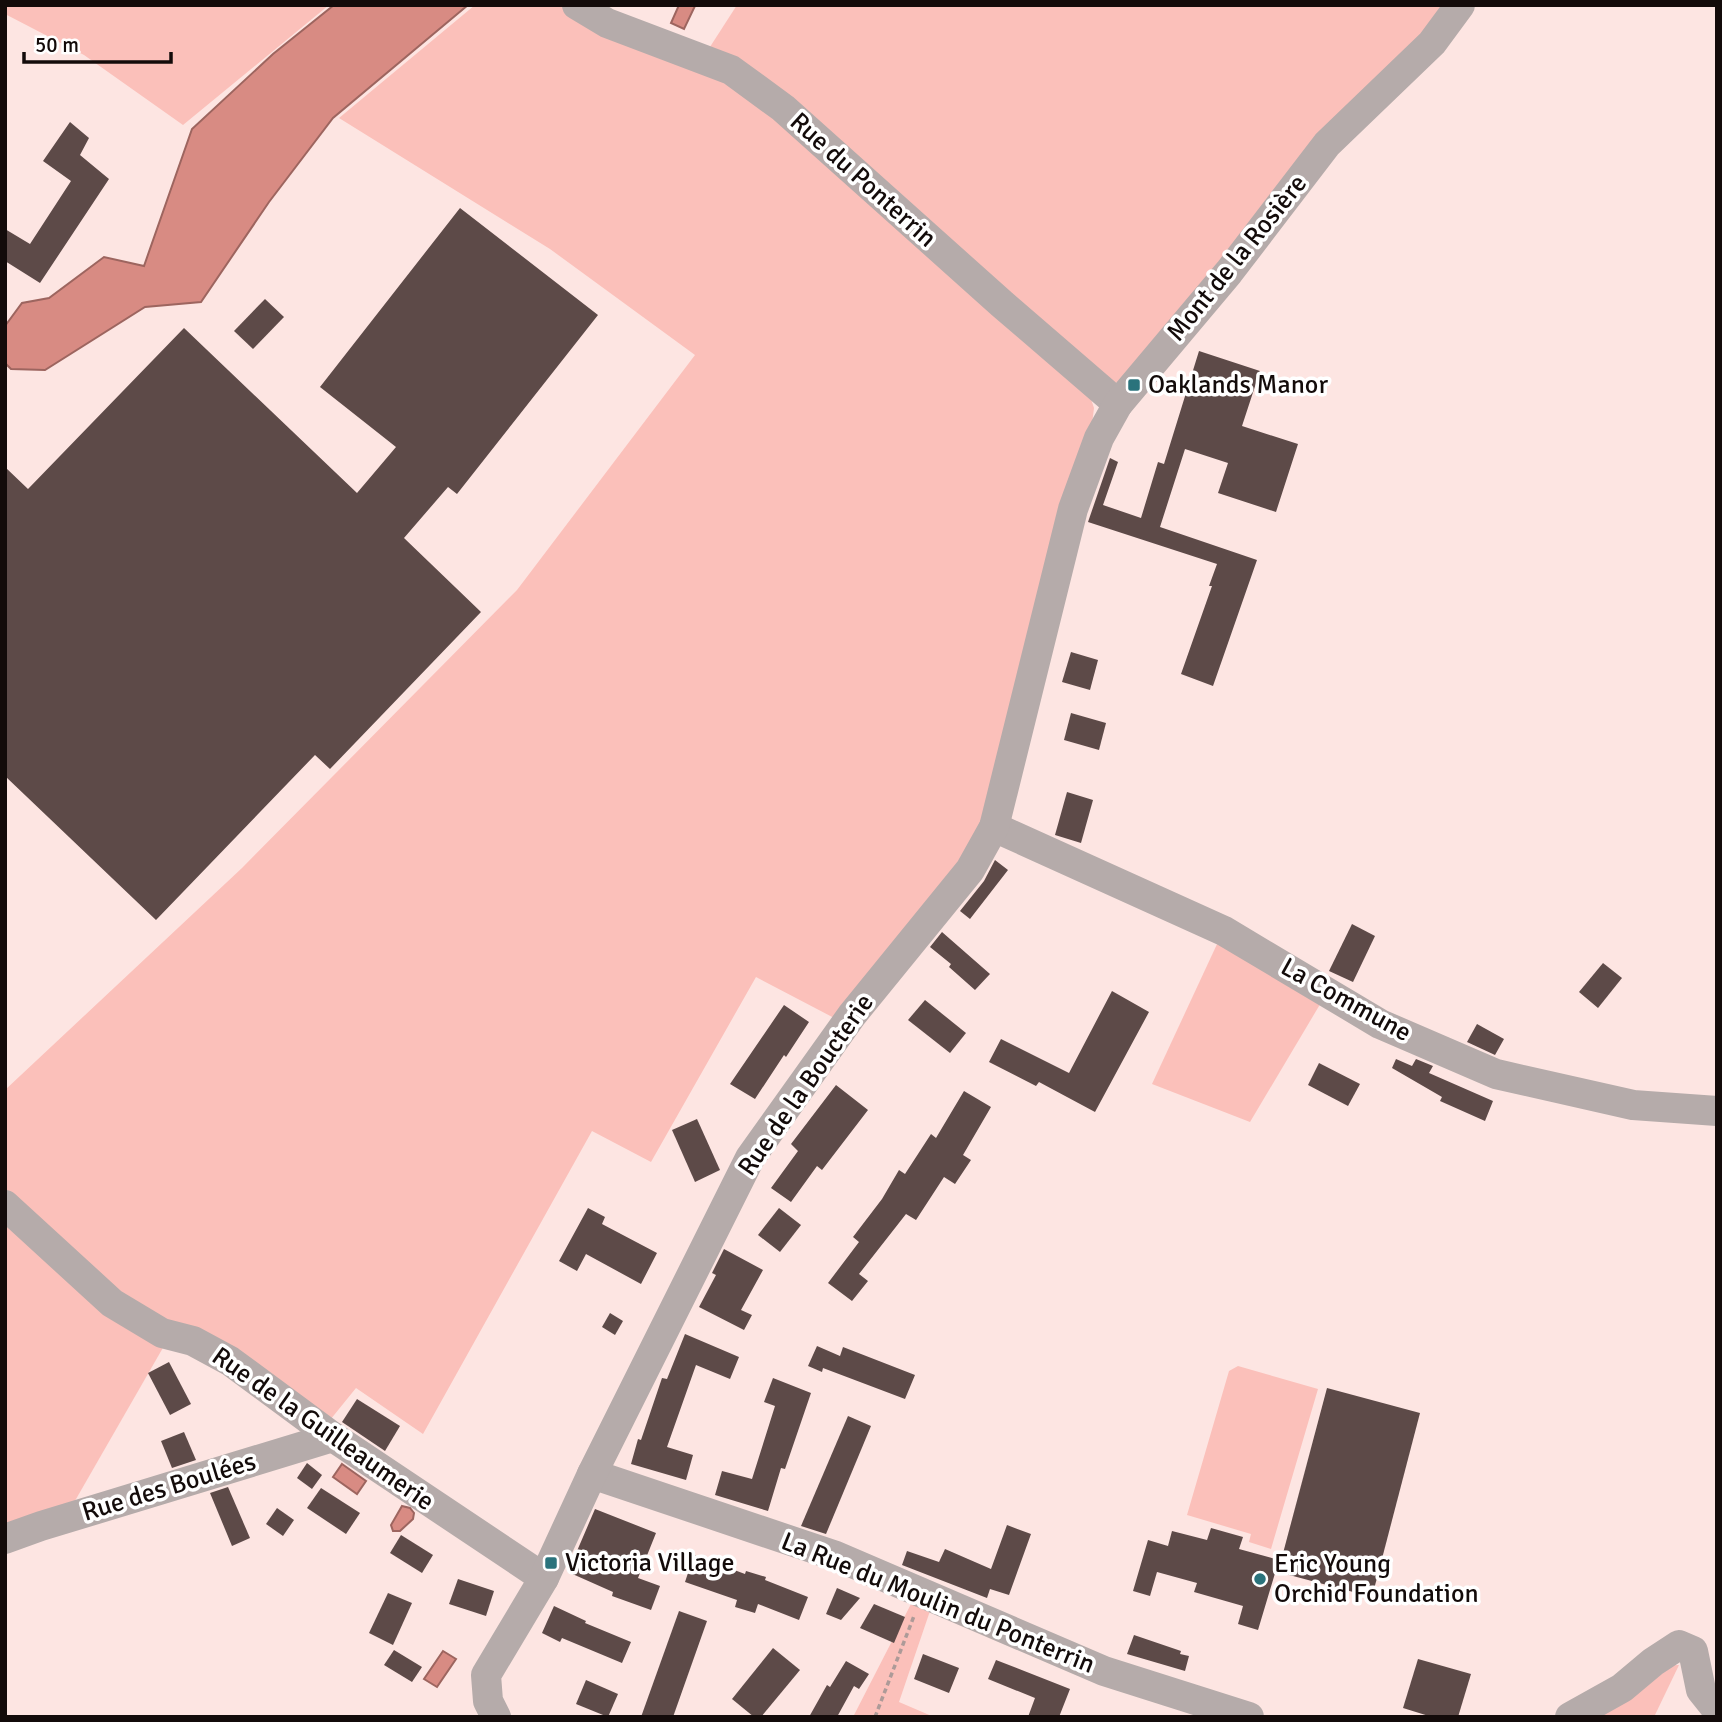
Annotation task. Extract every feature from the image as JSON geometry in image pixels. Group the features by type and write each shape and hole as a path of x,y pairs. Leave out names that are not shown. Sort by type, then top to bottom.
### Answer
{"street":[{"name":"Rue du Ponterrin","path":"577,5 607,23 730,70 783,108 1118,404"},
{"name":"Mont de la Rosière","path":"994,827 1073,509 1099,438 1118,404 1228,272 1326,144 1432,43 1460,5"},
{"name":"La Commune","path":"994,827 1224,931 1380,1024 1496,1074 1633,1105 1717,1111"},
{"name":"Rue de la Boucterie","path":"496,1717 488,1701 486,1675 544,1578 592,1474 750,1158 852,1015 970,870 994,827"},
{"name":"Rue de la Guilleaumerie","path":"5,1205 112,1303 162,1333 193,1341 230,1361 333,1437 544,1578"},
{"name":"Rue des Boulées","path":"5,1539 333,1437"},
{"name":"La Rue du Moulin du Ponterrin","path":"592,1474 836,1556 1104,1671 1249,1717"},
{"path":"1570,1717 1622,1688 1679,1645 1693,1651 1701,1689 1717,1710"}],"path":[{"path":"875,1717 922,1594"}],"shaded area":[{"path":"5,5 329,5 183,125 84,55 5,14"},
{"path":"334,5 468,5 333,118 269,202 201,302 145,307 45,370 11,369 5,363 5,326 22,303 49,298 104,257 144,266 192,129 273,54"},
{"path":"475,5 560,5 604,28 731,81 1089,393 1094,408 1092,424 978,837 838,1020 756,977 651,1162 592,1131 423,1434 356,1388 326,1425 132,1308 5,1194 5,1090 242,868 517,590 695,355 550,249 339,118"},
{"path":"679,5 695,6 684,29 671,23"},
{"path":"737,5 1449,5 1126,381 1108,384 708,50"},
{"path":"1218,942 1322,1001 1250,1122 1152,1084"},
{"path":"5,1214 168,1339 72,1506 5,1531"},
{"path":"1238,1366 1318,1389 1271,1549 1249,1542 1251,1534 1187,1515 1229,1371"},
{"path":"342,1464 366,1481 357,1494 333,1477"},
{"path":"402,1506 410,1508 414,1513 413,1519 400,1531 393,1531 391,1525"},
{"path":"911,1604 930,1611 899,1702 934,1717 853,1717"},
{"path":"443,1651 456,1659 437,1687 424,1679"},
{"path":"1679,1665 1654,1717 1586,1717 1658,1666"}],"building":[{"path":"70,122 89,138 80,155 109,179 40,283 5,261 5,229 30,244 71,181 43,161"},
{"path":"460,208 598,315 457,494 448,487 404,538 481,612 330,769 315,755 156,920 5,776 5,467 28,489 184,328 357,493 396,447 320,387"},
{"path":"265,299 284,317 253,349 234,331"},
{"path":"1199,351 1260,371 1242,426 1298,444 1276,512 1218,493 1228,463 1185,449 1160,527 1257,560 1213,686 1181,674 1217,564 1088,522 1110,458 1118,462 1103,505 1141,518 1158,462 1164,464"},
{"path":"1071,652 1098,660 1090,690 1062,682"},
{"path":"1071,713 1106,723 1099,750 1064,740"},
{"path":"1067,792 1093,800 1081,843 1055,835"},
{"path":"995,860 1008,870 970,919 960,911 984,881"},
{"path":"1352,924 1375,936 1353,982 1329,971"},
{"path":"942,932 990,974 975,990 949,967 951,964 930,947"},
{"path":"1603,963 1622,978 1598,1008 1579,992"},
{"path":"1112,991 1149,1012 1095,1112 1039,1082 1036,1086 989,1062 1001,1039 1069,1073"},
{"path":"925,1000 966,1033 950,1053 908,1020"},
{"path":"784,1005 809,1022 755,1099 730,1084"},
{"path":"1477,1024 1504,1039 1495,1055 1467,1042"},
{"path":"1396,1059 1412,1066 1416,1059 1433,1066 1429,1073 1493,1101 1485,1121 1440,1101 1442,1097 1392,1068"},
{"path":"1319,1063 1360,1084 1348,1106 1308,1085"},
{"path":"836,1085 868,1110 822,1170 817,1166 791,1202 771,1188 798,1151 791,1144"},
{"path":"964,1091 991,1107 963,1155 971,1160 955,1184 944,1177 916,1220 906,1214 859,1274 868,1281 852,1301 828,1283 859,1242 853,1237 882,1199 899,1170 905,1174 931,1134 936,1138"},
{"path":"697,1119 720,1170 695,1182 672,1130"},
{"path":"588,1208 605,1217 602,1224 657,1253 641,1284 586,1254 577,1271 559,1261"},
{"path":"779,1208 801,1225 780,1252 758,1235"},
{"path":"724,1249 763,1270 741,1310 752,1315 744,1330 699,1307 716,1275 712,1273"},
{"path":"610,1313 623,1321 615,1335 602,1327"},
{"path":"685,1334 739,1357 730,1379 696,1365 667,1447 693,1455 686,1480 631,1464 662,1378 667,1379"},
{"path":"817,1346 840,1356 843,1347 915,1375 905,1399 823,1368 822,1372 808,1366"},
{"path":"169,1362 191,1404 170,1415 148,1373"},
{"path":"773,1378 811,1393 785,1469 781,1468 768,1511 715,1495 722,1471 752,1479 775,1406 764,1402"},
{"path":"1327,1388 1420,1413 1372,1597 1278,1572"},
{"path":"357,1399 400,1426 385,1451 342,1422"},
{"path":"848,1416 871,1426 826,1534 801,1526"},
{"path":"184,1432 196,1460 172,1468 161,1441"},
{"path":"307,1463 322,1475 312,1489 297,1478"},
{"path":"228,1487 250,1538 232,1546 210,1493"},
{"path":"321,1488 360,1513 346,1534 307,1508"},
{"path":"277,1508 294,1520 283,1536 266,1524"},
{"path":"595,1509 656,1533 638,1578 660,1586 651,1610 612,1596 613,1592 568,1572"},
{"path":"1007,1525 1031,1534 1009,1595 990,1589 987,1598 902,1565 907,1551 939,1562 945,1549 991,1569"},
{"path":"1211,1528 1243,1537 1239,1549 1279,1560 1258,1630 1238,1624 1243,1606 1194,1592 1197,1583 1157,1572 1150,1596 1133,1591 1148,1540 1168,1546 1172,1531 1207,1540"},
{"path":"401,1535 433,1555 422,1573 390,1553"},
{"path":"694,1555 745,1574 746,1571 766,1577 765,1580 808,1597 799,1620 758,1604 755,1613 735,1607 737,1600 685,1582"},
{"path":"458,1579 494,1591 486,1616 449,1604"},
{"path":"837,1588 860,1598 841,1620 826,1614"},
{"path":"388,1593 412,1603 393,1645 369,1633"},
{"path":"874,1604 905,1617 894,1643 860,1628"},
{"path":"554,1606 586,1621 585,1623 631,1642 622,1663 562,1638 560,1642 542,1633"},
{"path":"679,1611 707,1621 673,1717 641,1717"},
{"path":"1134,1635 1189,1656 1185,1671 1127,1654"},
{"path":"773,1648 800,1670 761,1717 754,1717 732,1699"},
{"path":"394,1650 422,1667 412,1682 384,1665"},
{"path":"923,1654 959,1668 949,1693 914,1679"},
{"path":"1418,1659 1471,1674 1458,1717 1432,1717 1403,1708"},
{"path":"996,1660 1070,1689 1059,1717 1028,1717 1035,1698 988,1679"},
{"path":"846,1661 869,1674 859,1689 854,1686 837,1717 809,1717 827,1685 830,1687"},
{"path":"586,1680 618,1694 608,1717 576,1704"}],"place":[{"name":"Oaklands Manor","path":"1134,385"},
{"name":"Victoria Village","path":"551,1563"},
{"name":"Eric Young Orchid Foundation","path":"1260,1579"}]}
